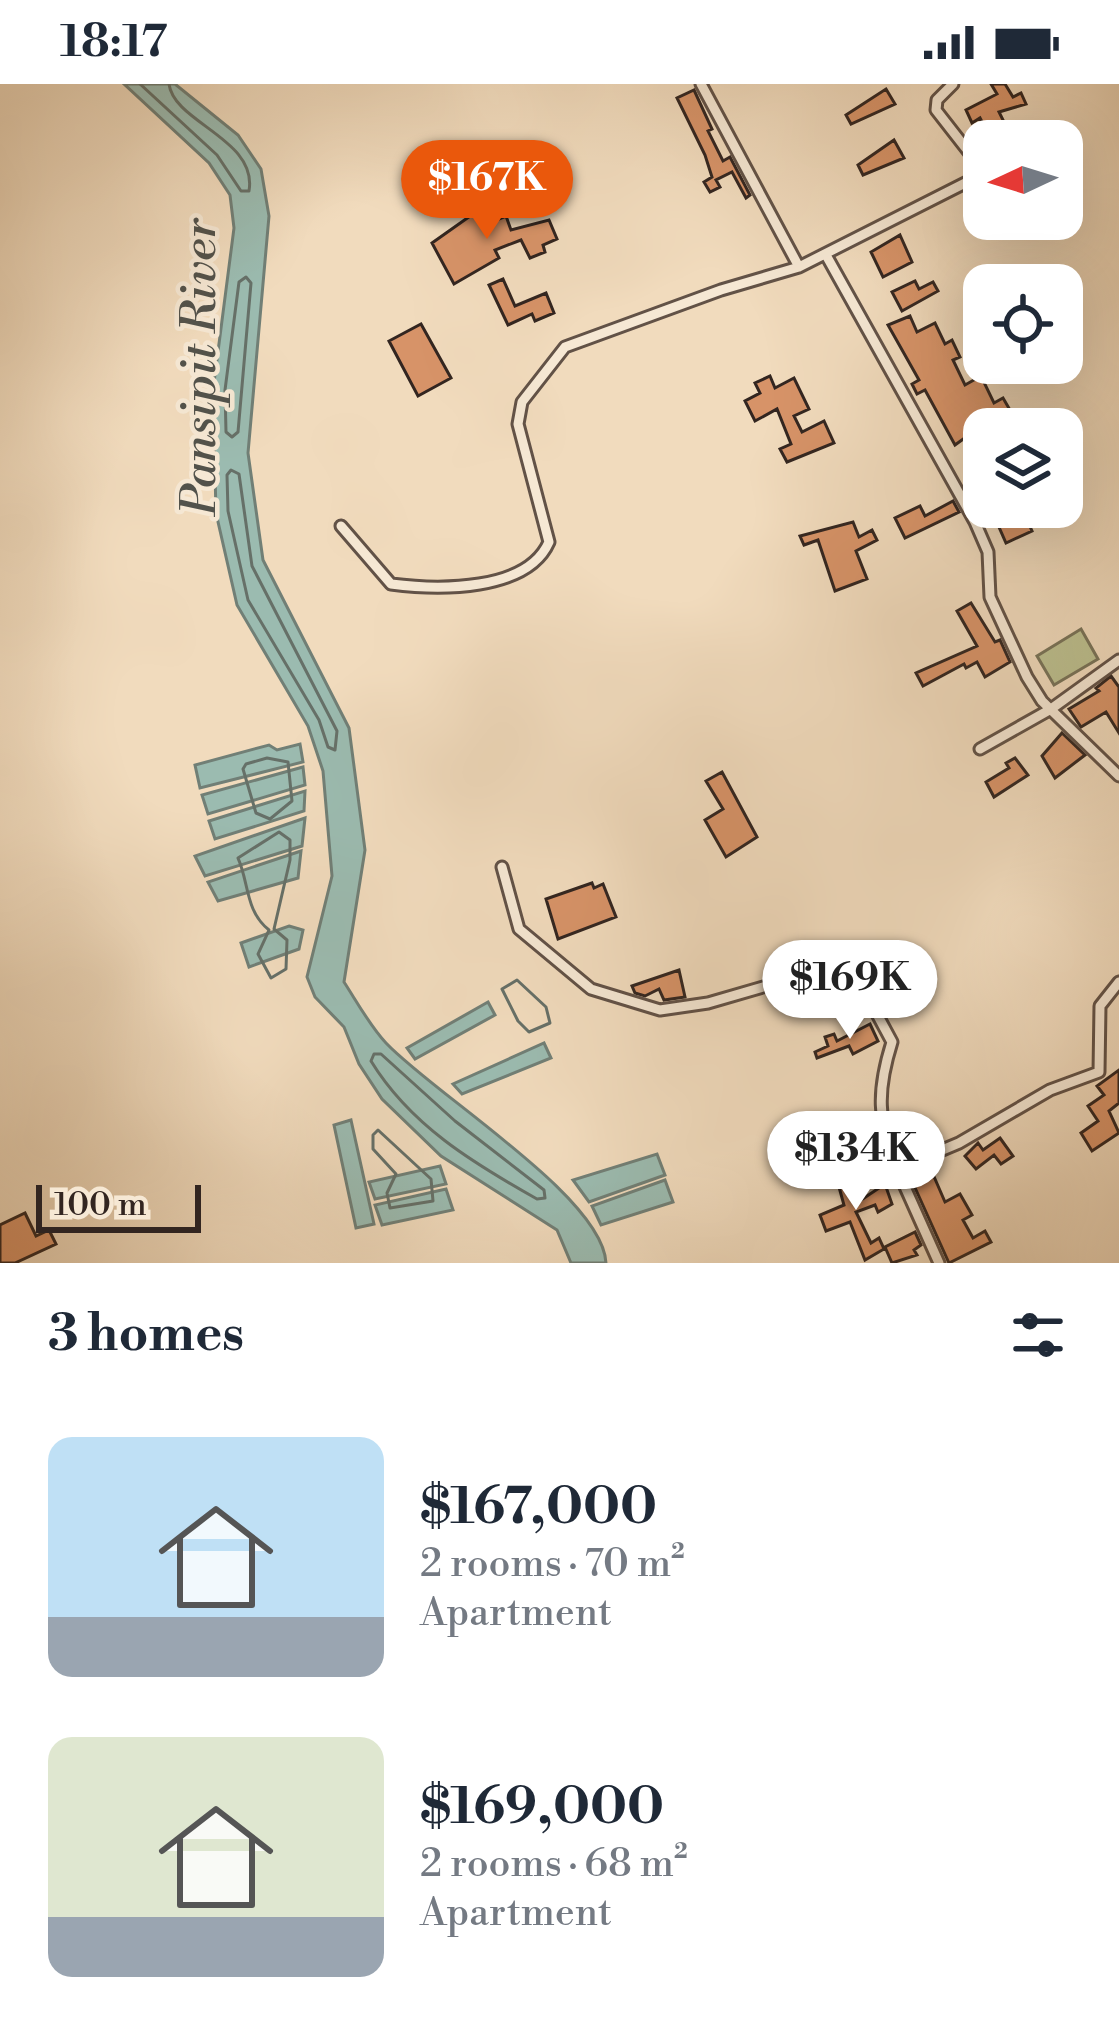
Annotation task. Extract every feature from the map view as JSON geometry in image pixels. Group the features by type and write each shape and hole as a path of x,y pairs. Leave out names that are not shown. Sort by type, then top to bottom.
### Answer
{"street":[{"path":"701,84 799,267"},
{"path":"341,526 392,584 428,589 526,570 541,558 549,542 518,424 522,402 565,347 799,267 975,178 975,160 936,110 937,100 953,84"},
{"path":"826,255 975,522 988,552 990,598 1027,676 1051,709 1119,776"},
{"path":"980,749 1051,709 1119,660"},
{"path":"502,867 519,929 591,989 660,1010 708,1003 848,962 892,1042 879,1084 883,1130 939,1263"},
{"path":"897,1169 959,1143 1050,1090 1099,1072 1100,1006 1119,982"}],"green space":[{"path":"1081,629 1098,659 1054,685 1037,656"}],"water":[{"path":"124,84 175,84 238,135 261,169 269,216 248,453 263,560 349,728 365,850 344,982 386,1043 548,1178 577,1208 598,1237 606,1263 571,1263 557,1230 441,1156 382,1099 359,1064 344,1027 315,997 307,977 332,876 323,771 308,726 237,605 216,513 213,390 234,228 230,195 209,163"},
{"path":"300,744 303,762 200,788 195,765 269,745 277,750"},
{"path":"303,767 305,785 208,814 202,795"},
{"path":"305,791 304,811 215,839 209,821"},
{"path":"305,818 302,846 205,876 195,856"},
{"path":"301,851 298,878 218,901 208,882"},
{"path":"289,926 303,930 299,949 249,967 241,943"},
{"path":"488,1002 495,1015 415,1059 407,1048"},
{"path":"544,1043 551,1058 462,1094 453,1084"},
{"path":"351,1120 374,1224 356,1228 334,1125"},
{"path":"657,1154 665,1175 589,1202 573,1180"},
{"path":"440,1166 446,1184 375,1199 369,1182"},
{"path":"665,1180 673,1202 601,1225 592,1206"},
{"path":"446,1189 453,1210 382,1225 375,1205"}],"building":[{"path":"991,84 1005,84 1013,97 1021,93 1026,104 999,112 1003,120 971,120 966,110 997,94"},
{"path":"886,89 895,104 851,124 846,115"},
{"path":"694,90 712,129 708,131 723,161 730,157 750,195 746,198 732,172 716,180 720,187 710,192 704,182 712,177 705,155 677,98"},
{"path":"894,140 904,158 863,175 858,165"},
{"path":"521,173 531,192 511,203 505,191 482,203 478,195"},
{"path":"490,202 499,219 506,216 511,230 549,220 557,239 543,245 545,252 530,258 521,240 495,250 499,258 454,284 432,243"},
{"path":"900,235 912,262 883,277 871,252"},
{"path":"503,279 515,306 546,293 554,313 535,321 532,314 508,325 489,285"},
{"path":"915,281 919,289 933,282 938,291 902,311 892,292"},
{"path":"910,316 917,332 935,323 945,344 952,340 960,357 953,360 963,384 985,384 994,403 1003,398 1009,408 963,408 963,439 955,445 925,390 917,394 912,384 919,380 888,325"},
{"path":"421,324 451,378 418,396 389,341"},
{"path":"770,376 775,388 794,378 809,409 794,416 802,432 824,421 834,443 787,462 780,449 791,444 777,409 755,421 745,401 760,393 755,383"},
{"path":"953,501 959,512 905,538 895,518 920,506 925,516"},
{"path":"853,522 859,537 872,530 877,540 856,551 867,579 835,591 818,540 804,545 800,536"},
{"path":"999,528 1031,528 1032,531 1006,543"},
{"path":"971,603 995,642 1000,640 1010,662 985,677 977,662 966,668 964,664 923,686 916,673 977,646 957,611"},
{"path":"1111,676 1119,687 1119,733 1106,712 1081,727 1069,709 1099,691 1096,688"},
{"path":"1062,733 1085,755 1055,778 1042,756"},
{"path":"1015,758 1028,775 994,797 986,782 1009,768 1006,763"},
{"path":"722,772 757,837 726,857 705,820 723,809 706,781"},
{"path":"592,883 594,888 603,884 616,917 558,939 546,899"},
{"path":"910,968 926,1003 908,1011 892,976"},
{"path":"679,970 685,997 664,1000 659,989 645,996 635,993 632,986"},
{"path":"870,1024 878,1041 853,1054 849,1046 817,1058 815,1052 828,1046 825,1037 834,1034 837,1041"},
{"path":"1119,1070 1119,1103 1109,1111 1119,1133 1092,1151 1081,1133 1098,1121 1088,1106 1104,1095 1097,1086"},
{"path":"1000,1138 1013,1156 1001,1164 994,1155 976,1169 965,1156 978,1143 983,1150"},
{"path":"841,1166 858,1202 885,1184 892,1204 878,1212 875,1205 856,1212 871,1243 879,1238 884,1249 865,1260 850,1222 826,1231 820,1215 844,1205 834,1169"},
{"path":"932,1172 945,1202 960,1194 972,1215 963,1220 973,1238 985,1231 991,1242 949,1263 912,1181"},
{"path":"25,1213 36,1236 49,1230 56,1244 15,1263 0,1263 0,1225"},
{"path":"915,1232 921,1245 914,1250 917,1255 892,1263 885,1247"}],"water label":[{"name":"Pansipit River","path":"198,367"}]}
